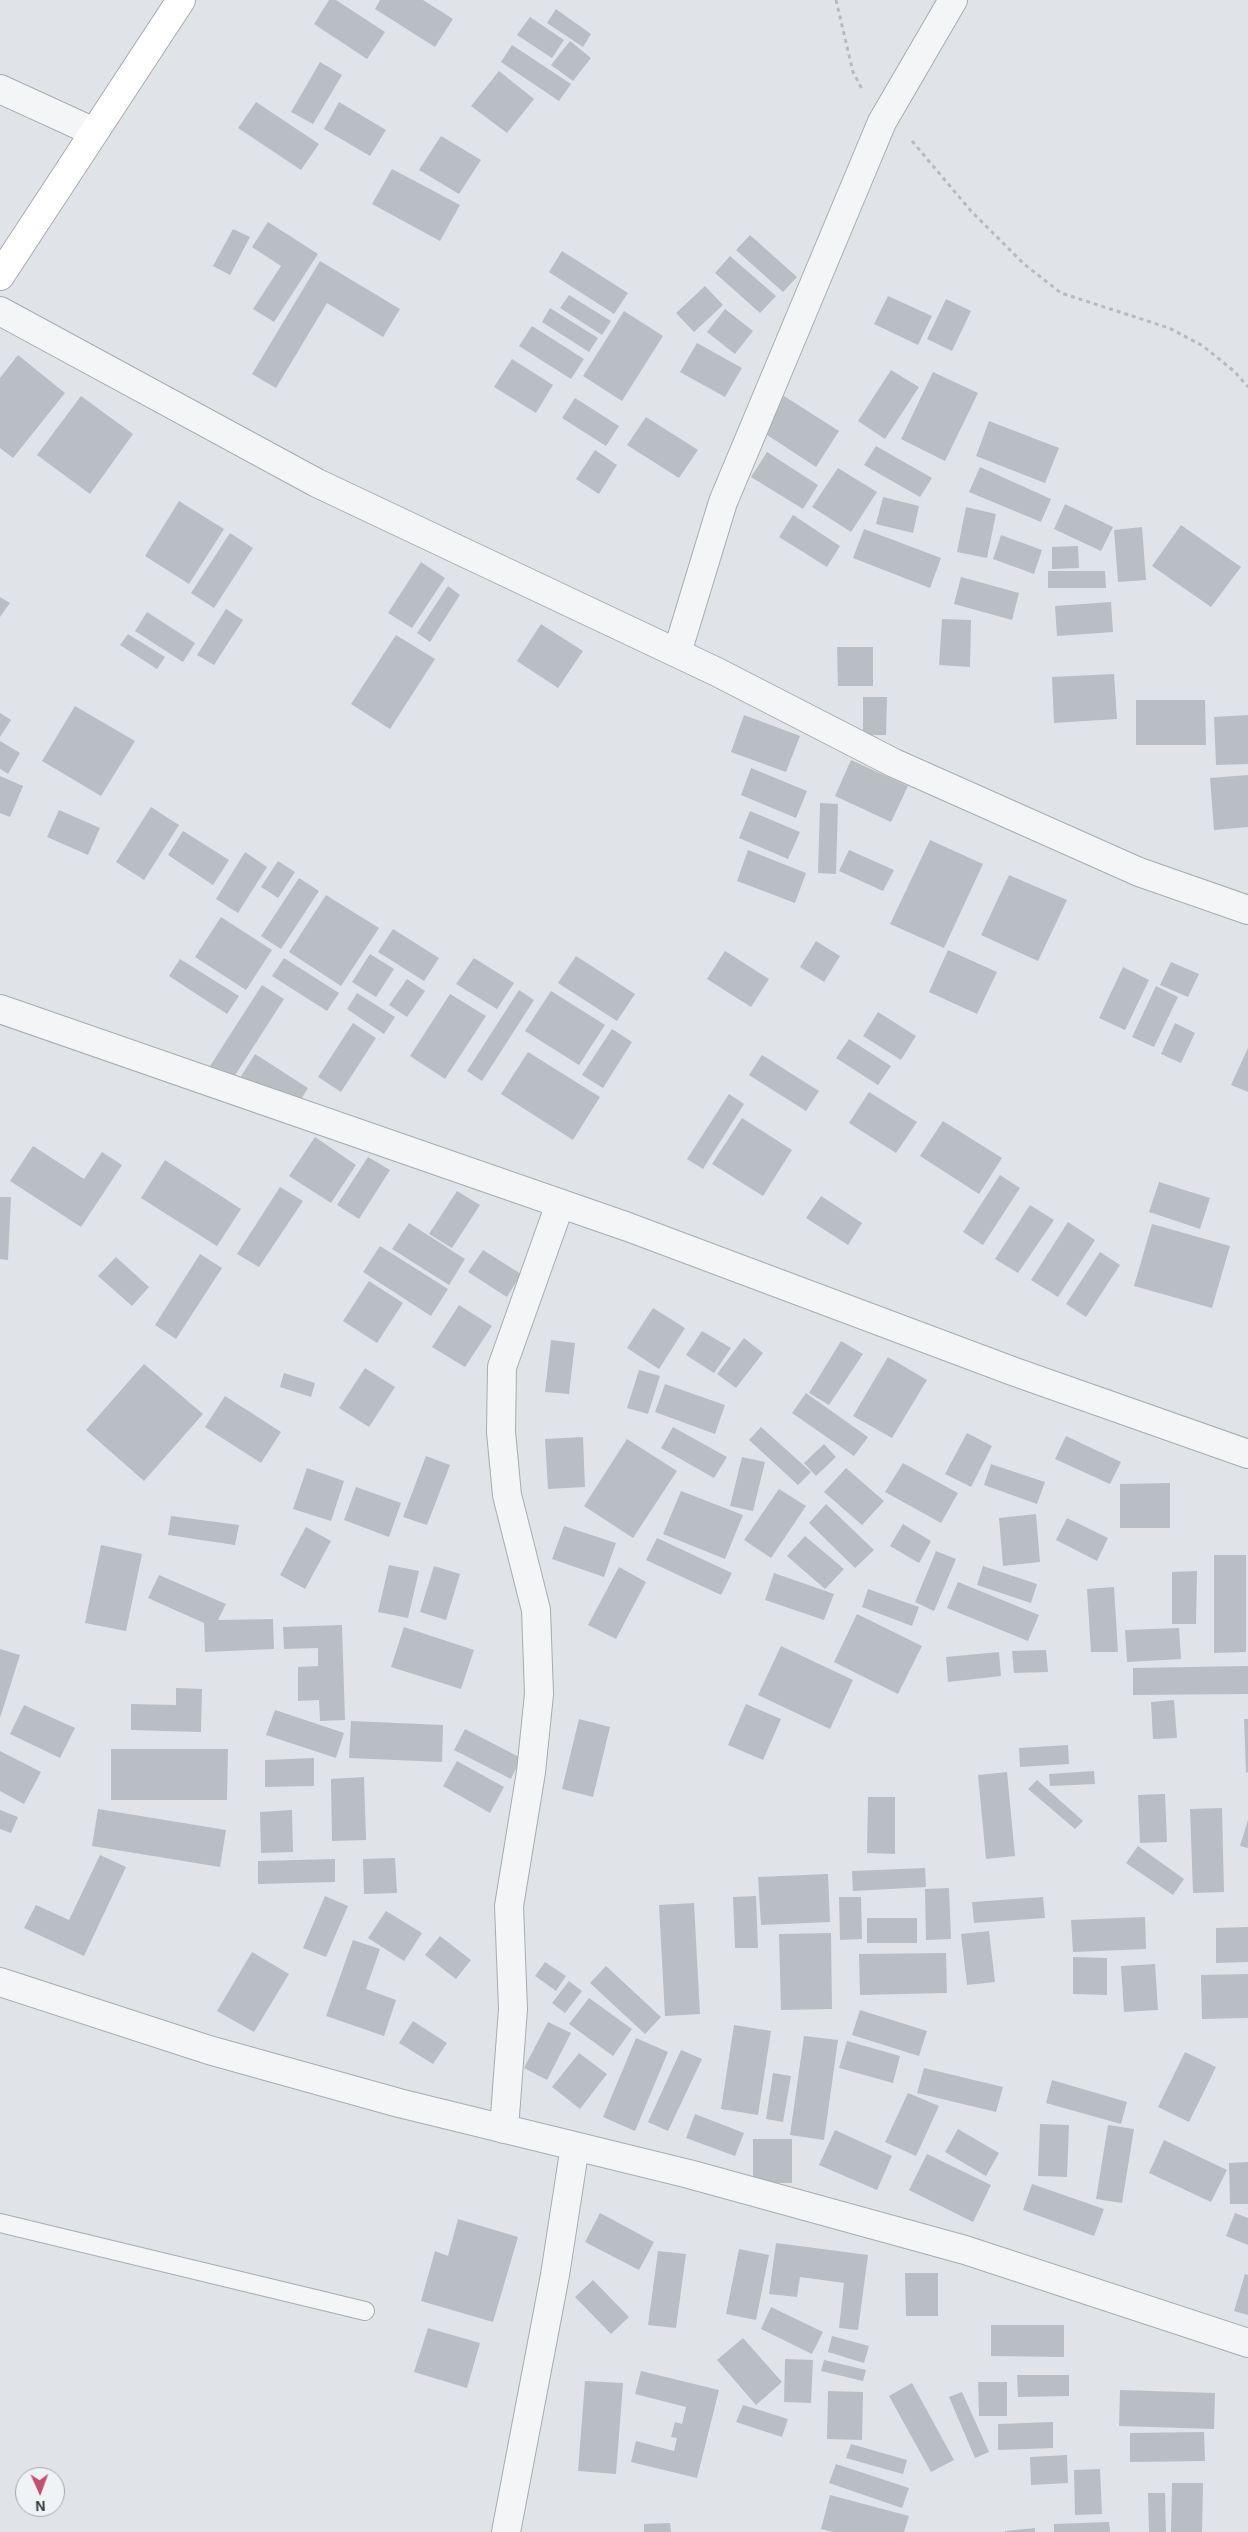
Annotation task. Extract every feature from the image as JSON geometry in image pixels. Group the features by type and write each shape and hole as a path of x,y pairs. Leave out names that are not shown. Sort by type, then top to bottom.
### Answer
{"street":[{"path":"0,276 181,0"},
{"path":"677,653 723,502 885,116 953,0"},
{"path":"0,89 94,132"},
{"path":"0,311 317,483 677,653 894,764 1140,872 1248,910"},
{"path":"0,1009 637,1231 1015,1372 1248,1454"},
{"path":"504,2129 513,2010 510,1906 531,1772 539,1694 536,1610 507,1495 502,1432 502,1368 560,1204"},
{"path":"0,1982 209,2050 399,2102 689,2174 965,2250 1248,2343"},
{"path":"506,2532 555,2274 575,2146"}],"lane":[{"path":"0,2223 365,2311"}],"path":[{"path":"836,0 853,72 885,116 971,211 1024,264 1061,293 1104,309 1169,328 1203,346 1235,372 1248,387"}],"building":[{"path":"329,0 336,0 385,32 367,59 314,24"},
{"path":"380,0 423,0 453,19 435,47 375,9"},
{"path":"556,9 591,34 583,47 547,23"},
{"path":"530,17 564,40 552,58 517,35"},
{"path":"570,41 591,58 573,81 551,65"},
{"path":"512,45 571,84 559,101 501,62"},
{"path":"320,62 342,75 313,124 291,112"},
{"path":"499,71 534,99 507,133 471,106"},
{"path":"256,102 319,144 301,170 238,128"},
{"path":"339,102 386,130 370,156 324,129"},
{"path":"441,136 481,160 459,194 419,170"},
{"path":"392,169 460,205 440,241 372,204"},
{"path":"268,222 318,254 274,322 253,309 281,266 252,247"},
{"path":"233,229 250,237 230,275 213,266"},
{"path":"750,235 797,277 783,292 736,250"},
{"path":"562,251 628,293 614,314 549,272"},
{"path":"730,256 776,296 760,313 715,273"},
{"path":"320,261 400,309 383,337 327,303 276,388 252,374"},
{"path":"705,286 723,305 694,332 676,313"},
{"path":"569,295 611,321 602,335 560,308"},
{"path":"888,296 932,316 918,345 874,324"},
{"path":"946,299 971,311 952,351 927,339"},
{"path":"550,308 598,338 589,352 542,322"},
{"path":"725,309 753,331 735,354 707,332"},
{"path":"624,311 663,336 622,401 583,376"},
{"path":"532,326 584,359 571,379 519,346"},
{"path":"697,343 742,368 725,397 680,372"},
{"path":"18,355 65,393 13,458 0,448 0,378"},
{"path":"512,359 553,385 536,413 494,387"},
{"path":"891,370 919,387 885,439 858,421"},
{"path":"933,372 978,393 945,461 901,439"},
{"path":"81,396 133,434 90,494 37,455"},
{"path":"784,396 839,431 816,467 761,431"},
{"path":"575,398 619,426 606,446 562,418"},
{"path":"646,417 698,450 679,478 627,445"},
{"path":"989,421 1059,448 1045,483 976,456"},
{"path":"876,446 932,478 920,497 864,465"},
{"path":"595,450 617,465 599,494 576,479"},
{"path":"767,452 818,485 803,509 751,477"},
{"path":"980,467 1051,499 1041,522 969,492"},
{"path":"838,468 877,492 851,532 812,507"},
{"path":"883,497 919,506 913,533 876,524"},
{"path":"179,501 224,529 189,584 145,556"},
{"path":"1065,504 1113,527 1101,551 1054,529"},
{"path":"966,507 996,514 987,558 957,552"},
{"path":"793,515 840,546 827,567 779,537"},
{"path":"1181,525 1241,567 1211,607 1152,566"},
{"path":"1142,527 1146,580 1118,582 1114,530"},
{"path":"864,529 941,558 930,588 853,558"},
{"path":"230,533 253,548 214,608 191,593"},
{"path":"1001,535 1042,550 1034,574 993,559"},
{"path":"1078,546 1079,568 1052,569 1052,547"},
{"path":"421,562 445,578 412,628 388,613"},
{"path":"1048,571 1105,571 1106,588 1048,588"},
{"path":"961,577 1019,593 1012,620 954,604"},
{"path":"448,586 460,595 430,642 417,633"},
{"path":"0,597 10,603 0,617"},
{"path":"1111,602 1113,632 1057,636 1055,606"},
{"path":"226,609 243,620 214,665 197,655"},
{"path":"147,612 195,643 183,662 135,631"},
{"path":"942,619 971,620 970,667 939,665"},
{"path":"541,624 583,651 558,688 517,661"},
{"path":"128,634 165,657 157,669 120,645"},
{"path":"396,635 435,659 390,729 351,704"},
{"path":"837,647 873,647 873,686 838,686"},
{"path":"1114,674 1117,719 1054,723 1052,677"},
{"path":"863,697 887,697 886,735 863,735"},
{"path":"1136,700 1205,700 1206,745 1136,745"},
{"path":"75,706 135,741 101,796 42,761"},
{"path":"0,713 11,720 0,737"},
{"path":"744,715 800,736 786,772 731,752"},
{"path":"1248,715 1248,764 1216,765 1214,717"},
{"path":"0,741 20,753 8,774 0,769"},
{"path":"851,760 908,786 891,822 835,796"},
{"path":"751,768 807,791 796,818 741,795"},
{"path":"1248,775 1248,827 1214,830 1210,778"},
{"path":"0,776 23,786 10,817 0,813"},
{"path":"820,803 838,804 836,874 818,873"},
{"path":"151,807 179,825 144,880 116,862"},
{"path":"59,810 100,828 88,855 47,837"},
{"path":"750,811 800,832 788,859 739,838"},
{"path":"183,831 229,860 213,885 168,855"},
{"path":"930,840 983,864 944,948 890,924"},
{"path":"748,850 806,873 795,903 737,881"},
{"path":"849,850 894,870 883,891 839,871"},
{"path":"245,852 267,867 238,913 216,899"},
{"path":"278,861 295,872 278,898 261,887"},
{"path":"1009,875 1067,900 1038,961 981,935"},
{"path":"299,878 319,891 281,949 261,936"},
{"path":"326,895 379,928 341,986 289,952"},
{"path":"221,917 272,950 246,990 195,957"},
{"path":"393,929 439,958 424,981 378,952"},
{"path":"816,941 840,956 824,982 800,967"},
{"path":"948,950 997,972 977,1014 929,992"},
{"path":"725,951 769,979 751,1007 707,979"},
{"path":"370,954 394,969 376,997 352,982"},
{"path":"576,956 635,994 617,1021 558,983"},
{"path":"284,958 339,993 327,1011 272,976"},
{"path":"474,958 514,983 497,1009 456,984"},
{"path":"180,959 239,996 227,1014 169,976"},
{"path":"1171,962 1199,974 1188,997 1160,985"},
{"path":"1123,967 1149,980 1125,1030 1099,1018"},
{"path":"407,979 425,991 407,1017 389,1005"},
{"path":"262,985 284,999 232,1080 210,1066"},
{"path":"1156,986 1178,997 1154,1047 1132,1037"},
{"path":"519,990 534,1000 482,1081 467,1071"},
{"path":"551,991 605,1025 579,1065 525,1031"},
{"path":"357,993 395,1017 384,1034 347,1009"},
{"path":"450,994 486,1016 445,1079 410,1056"},
{"path":"878,1012 916,1036 901,1060 863,1036"},
{"path":"353,1023 376,1038 341,1092 318,1077"},
{"path":"1175,1023 1195,1033 1181,1063 1161,1054"},
{"path":"612,1029 632,1042 603,1088 582,1075"},
{"path":"849,1039 891,1066 878,1085 836,1058"},
{"path":"1248,1048 1248,1092 1231,1085"},
{"path":"528,1052 600,1097 573,1140 501,1094"},
{"path":"255,1054 308,1088 294,1111 240,1078"},
{"path":"762,1055 819,1091 806,1111 749,1075"},
{"path":"869,1092 917,1122 896,1153 849,1123"},
{"path":"729,1094 744,1104 703,1169 687,1159"},
{"path":"742,1118 792,1150 763,1196 712,1164"},
{"path":"943,1121 1002,1158 979,1194 920,1156"},
{"path":"315,1137 356,1165 331,1203 289,1176"},
{"path":"33,1146 84,1179 102,1152 122,1165 81,1227 10,1181"},
{"path":"368,1157 390,1170 359,1219 337,1205"},
{"path":"165,1160 241,1209 217,1246 141,1198"},
{"path":"1000,1175 1020,1188 983,1245 963,1232"},
{"path":"1159,1182 1210,1198 1200,1229 1149,1212"},
{"path":"280,1187 303,1201 259,1267 237,1254"},
{"path":"457,1191 480,1205 452,1248 429,1234"},
{"path":"821,1196 862,1223 848,1245 806,1218"},
{"path":"0,1197 11,1197 8,1260 0,1259"},
{"path":"1030,1205 1054,1220 1018,1273 995,1259"},
{"path":"1068,1222 1095,1240 1058,1297 1031,1280"},
{"path":"409,1223 465,1259 449,1285 392,1249"},
{"path":"1152,1224 1230,1246 1212,1308 1134,1286"},
{"path":"380,1246 448,1289 431,1316 363,1272"},
{"path":"483,1250 521,1274 507,1297 468,1272"},
{"path":"1100,1252 1120,1265 1086,1317 1066,1304"},
{"path":"200,1254 222,1268 176,1339 155,1325"},
{"path":"116,1257 149,1287 132,1306 98,1276"},
{"path":"369,1281 403,1303 377,1343 343,1321"},
{"path":"459,1305 492,1326 465,1367 432,1347"},
{"path":"653,1308 685,1328 659,1369 627,1348"},
{"path":"702,1331 731,1348 714,1373 686,1355"},
{"path":"744,1338 763,1353 736,1388 717,1374"},
{"path":"551,1340 575,1343 569,1394 545,1392"},
{"path":"841,1341 863,1354 829,1405 809,1393"},
{"path":"888,1357 927,1380 892,1438 853,1416"},
{"path":"144,1364 203,1414 144,1481 86,1430"},
{"path":"365,1368 395,1387 369,1427 339,1408"},
{"path":"639,1370 660,1376 648,1414 627,1408"},
{"path":"284,1373 315,1383 311,1397 280,1387"},
{"path":"665,1384 725,1405 715,1434 655,1412"},
{"path":"806,1393 868,1437 854,1456 792,1413"},
{"path":"225,1396 281,1432 261,1463 205,1427"},
{"path":"673,1427 727,1457 714,1478 661,1448"},
{"path":"761,1427 811,1472 798,1485 749,1440"},
{"path":"967,1433 992,1446 971,1487 945,1474"},
{"path":"1066,1436 1121,1462 1110,1484 1055,1459"},
{"path":"583,1437 585,1487 548,1489 545,1439"},
{"path":"627,1439 677,1471 633,1538 584,1506"},
{"path":"824,1444 836,1457 816,1476 804,1463"},
{"path":"426,1456 450,1465 427,1525 403,1517"},
{"path":"742,1457 765,1462 753,1511 730,1506"},
{"path":"903,1463 958,1493 941,1523 885,1492"},
{"path":"991,1464 1045,1482 1037,1504 984,1485"},
{"path":"307,1468 344,1481 331,1521 293,1509"},
{"path":"846,1468 884,1501 862,1525 824,1492"},
{"path":"1170,1483 1170,1528 1120,1528 1120,1484"},
{"path":"356,1487 401,1503 389,1537 344,1520"},
{"path":"779,1489 806,1506 771,1558 744,1540"},
{"path":"681,1491 743,1515 725,1559 663,1534"},
{"path":"826,1504 874,1550 855,1568 809,1523"},
{"path":"1036,1514 1040,1562 1003,1566 999,1518"},
{"path":"171,1516 239,1525 235,1545 168,1535"},
{"path":"1067,1518 1108,1538 1097,1561 1056,1540"},
{"path":"903,1524 931,1541 919,1563 890,1546"},
{"path":"564,1526 616,1543 604,1577 552,1559"},
{"path":"306,1527 331,1541 305,1589 280,1575"},
{"path":"805,1536 844,1569 825,1589 787,1556"},
{"path":"657,1538 732,1573 721,1595 646,1560"},
{"path":"101,1545 142,1554 126,1631 85,1623"},
{"path":"936,1551 956,1559 934,1611 915,1602"},
{"path":"1214,1555 1246,1555 1246,1652 1214,1653"},
{"path":"389,1565 419,1571 408,1618 378,1612"},
{"path":"434,1566 460,1574 446,1620 420,1612"},
{"path":"983,1566 1037,1584 1031,1603 977,1585"},
{"path":"619,1567 646,1582 616,1639 588,1625"},
{"path":"1197,1571 1196,1624 1172,1624 1172,1572"},
{"path":"774,1573 834,1594 824,1620 765,1600"},
{"path":"159,1575 226,1604 218,1620 273,1619 274,1649 205,1652 204,1623 148,1598"},
{"path":"958,1582 1039,1615 1028,1641 947,1608"},
{"path":"1114,1587 1118,1652 1091,1652 1087,1589"},
{"path":"868,1589 919,1607 912,1626 862,1607"},
{"path":"857,1614 922,1646 898,1694 834,1662"},
{"path":"342,1625 345,1720 320,1721 319,1700 298,1701 298,1667 318,1666 318,1648 284,1649 283,1627"},
{"path":"404,1627 474,1650 461,1689 391,1667"},
{"path":"1179,1628 1181,1659 1127,1662 1125,1630"},
{"path":"781,1646 853,1680 830,1729 758,1695"},
{"path":"0,1649 20,1655 0,1718"},
{"path":"1046,1650 1048,1672 1014,1673 1012,1651"},
{"path":"999,1652 1001,1676 948,1682 946,1657"},
{"path":"1248,1666 1248,1694 1133,1695 1133,1668"},
{"path":"176,1688 202,1689 201,1732 131,1730 131,1704 176,1705"},
{"path":"1174,1700 1177,1738 1153,1739 1151,1702"},
{"path":"746,1704 781,1719 763,1760 728,1745"},
{"path":"24,1705 75,1728 60,1758 10,1734"},
{"path":"275,1710 344,1733 336,1758 266,1735"},
{"path":"579,1719 610,1727 593,1797 562,1789"},
{"path":"1244,1719 1248,1719 1248,1772 1246,1773"},
{"path":"351,1721 443,1725 442,1762 349,1758"},
{"path":"465,1729 521,1758 511,1779 454,1750"},
{"path":"1068,1745 1069,1764 1020,1767 1019,1748"},
{"path":"111,1749 228,1749 227,1800 111,1800"},
{"path":"0,1751 41,1772 24,1804 0,1791"},
{"path":"314,1758 314,1786 265,1787 265,1760"},
{"path":"457,1761 504,1787 490,1813 443,1786"},
{"path":"1094,1771 1095,1784 1050,1786 1049,1774"},
{"path":"1007,1772 1015,1856 986,1859 978,1775"},
{"path":"364,1777 366,1840 332,1841 331,1779"},
{"path":"1037,1780 1083,1821 1075,1829 1028,1789"},
{"path":"1165,1794 1167,1842 1140,1843 1138,1795"},
{"path":"868,1797 895,1797 895,1854 867,1853"},
{"path":"1222,1808 1224,1892 1193,1893 1190,1809"},
{"path":"98,1809 226,1830 220,1867 92,1846"},
{"path":"0,1810 18,1817 11,1833 0,1829"},
{"path":"292,1810 293,1852 261,1853 260,1812"},
{"path":"1248,1820 1248,1848 1240,1846"},
{"path":"1138,1846 1184,1879 1173,1895 1126,1863"},
{"path":"100,1855 126,1867 84,1956 24,1928 36,1905 69,1920"},
{"path":"395,1858 397,1893 364,1894 363,1859"},
{"path":"335,1859 335,1882 258,1884 258,1861"},
{"path":"925,1868 926,1887 853,1891 852,1871"},
{"path":"828,1874 830,1922 761,1925 758,1877"},
{"path":"949,1888 951,1939 926,1940 925,1889"},
{"path":"325,1896 348,1906 326,1957 303,1948"},
{"path":"756,1896 758,1948 735,1948 733,1897"},
{"path":"839,1897 861,1897 862,1939 840,1940"},
{"path":"1043,1897 1045,1918 974,1923 972,1902"},
{"path":"694,1903 700,2014 665,2016 659,1905"},
{"path":"386,1911 422,1933 404,1961 368,1938"},
{"path":"1145,1917 1146,1949 1073,1952 1071,1920"},
{"path":"867,1918 917,1918 917,1943 867,1943"},
{"path":"1248,1927 1248,1962 1216,1963 1216,1928"},
{"path":"989,1931 995,1982 967,1985 961,1934"},
{"path":"831,1933 832,2009 781,2010 779,1934"},
{"path":"440,1936 471,1960 456,1979 425,1955"},
{"path":"353,1940 380,1949 366,1989 396,2000 384,2036 326,2016"},
{"path":"252,1952 289,1974 254,2032 217,2011"},
{"path":"946,1953 947,1993 860,1995 859,1954"},
{"path":"1073,1957 1107,1958 1107,1995 1073,1994"},
{"path":"545,1962 566,1976 556,1991 535,1976"},
{"path":"1155,1964 1158,2010 1124,2012 1121,1966"},
{"path":"606,1966 661,2017 645,2034 590,1983"},
{"path":"1248,1974 1248,2018 1202,2019 1201,1975"},
{"path":"569,1981 582,1991 565,2013 552,2003"},
{"path":"589,1998 632,2029 613,2056 569,2024"},
{"path":"860,2010 927,2031 919,2056 852,2035"},
{"path":"413,2021 447,2043 433,2064 399,2043"},
{"path":"548,2022 571,2033 547,2080 524,2068"},
{"path":"734,2025 771,2031 758,2115 721,2109"},
{"path":"804,2036 838,2040 824,2140 790,2135"},
{"path":"636,2038 668,2052 635,2131 603,2117"},
{"path":"847,2041 900,2056 893,2083 839,2068"},
{"path":"681,2050 702,2059 668,2131 648,2122"},
{"path":"1185,2052 1216,2067 1189,2122 1158,2107"},
{"path":"579,2053 607,2074 580,2109 552,2087"},
{"path":"924,2068 1003,2087 996,2112 917,2093"},
{"path":"773,2073 791,2076 783,2122 766,2119"},
{"path":"1052,2080 1127,2102 1121,2124 1046,2103"},
{"path":"908,2093 939,2106 916,2156 885,2142"},
{"path":"695,2114 744,2133 735,2156 686,2138"},
{"path":"1040,2124 1069,2125 1067,2177 1038,2176"},
{"path":"1108,2125 1134,2129 1122,2203 1096,2199"},
{"path":"958,2129 999,2153 986,2176 945,2152"},
{"path":"835,2130 892,2156 877,2190 819,2165"},
{"path":"753,2139 792,2139 792,2183 753,2183"},
{"path":"1164,2140 1227,2170 1211,2202 1149,2173"},
{"path":"927,2154 991,2185 973,2222 909,2190"},
{"path":"1248,2162 1248,2204 1230,2204 1229,2163"},
{"path":"1032,2184 1104,2209 1094,2236 1023,2210"},
{"path":"600,2213 654,2242 639,2270 585,2242"},
{"path":"1235,2213 1248,2218 1248,2245 1226,2236"},
{"path":"458,2219 518,2237 493,2322 421,2301 435,2251 448,2256"},
{"path":"776,2243 868,2255 858,2330 839,2328 844,2283 800,2277 797,2297 769,2294"},
{"path":"739,2249 769,2255 756,2320 726,2314"},
{"path":"658,2251 686,2254 676,2328 648,2325"},
{"path":"905,2273 938,2273 938,2316 906,2316"},
{"path":"1245,2274 1248,2275 1248,2315 1234,2311"},
{"path":"593,2280 629,2317 611,2334 575,2297"},
{"path":"771,2307 823,2332 812,2354 761,2329"},
{"path":"991,2325 1064,2325 1064,2357 991,2356"},
{"path":"428,2328 480,2343 467,2388 414,2372"},
{"path":"832,2336 869,2346 864,2363 828,2352"},
{"path":"743,2338 782,2382 756,2405 717,2360"},
{"path":"785,2359 813,2360 811,2403 784,2402"},
{"path":"824,2360 866,2370 863,2381 821,2371"},
{"path":"641,2371 719,2390 697,2478 631,2462 636,2441 674,2451 677,2438 671,2437 675,2422 682,2424 686,2407 635,2394"},
{"path":"1017,2375 1069,2375 1069,2396 1018,2397"},
{"path":"585,2381 623,2383 616,2474 578,2471"},
{"path":"978,2382 1007,2382 1007,2416 979,2416"},
{"path":"912,2383 954,2460 931,2472 889,2396"},
{"path":"1120,2390 1215,2393 1214,2429 1119,2426"},
{"path":"828,2391 863,2392 862,2440 827,2439"},
{"path":"962,2392 989,2452 975,2458 949,2397"},
{"path":"743,2405 788,2419 782,2437 736,2422"},
{"path":"1053,2422 1053,2448 998,2450 998,2424"},
{"path":"1204,2432 1205,2461 1130,2462 1130,2433"},
{"path":"851,2444 907,2460 903,2474 846,2458"},
{"path":"1067,2455 1068,2483 1031,2485 1030,2457"},
{"path":"836,2464 909,2488 902,2508 829,2483"},
{"path":"1100,2469 1102,2514 1075,2515 1074,2470"},
{"path":"1172,2483 1203,2483 1202,2532 1171,2532"},
{"path":"1148,2493 1165,2493 1166,2532 1149,2532"},
{"path":"830,2495 909,2516 904,2532 833,2532 821,2529"},
{"path":"1109,2522 1110,2532 1054,2532 1054,2524"},
{"path":"670,2523 671,2532 644,2532 644,2524"},
{"path":"1035,2528 1035,2532 1005,2532 1005,2531"}]}
